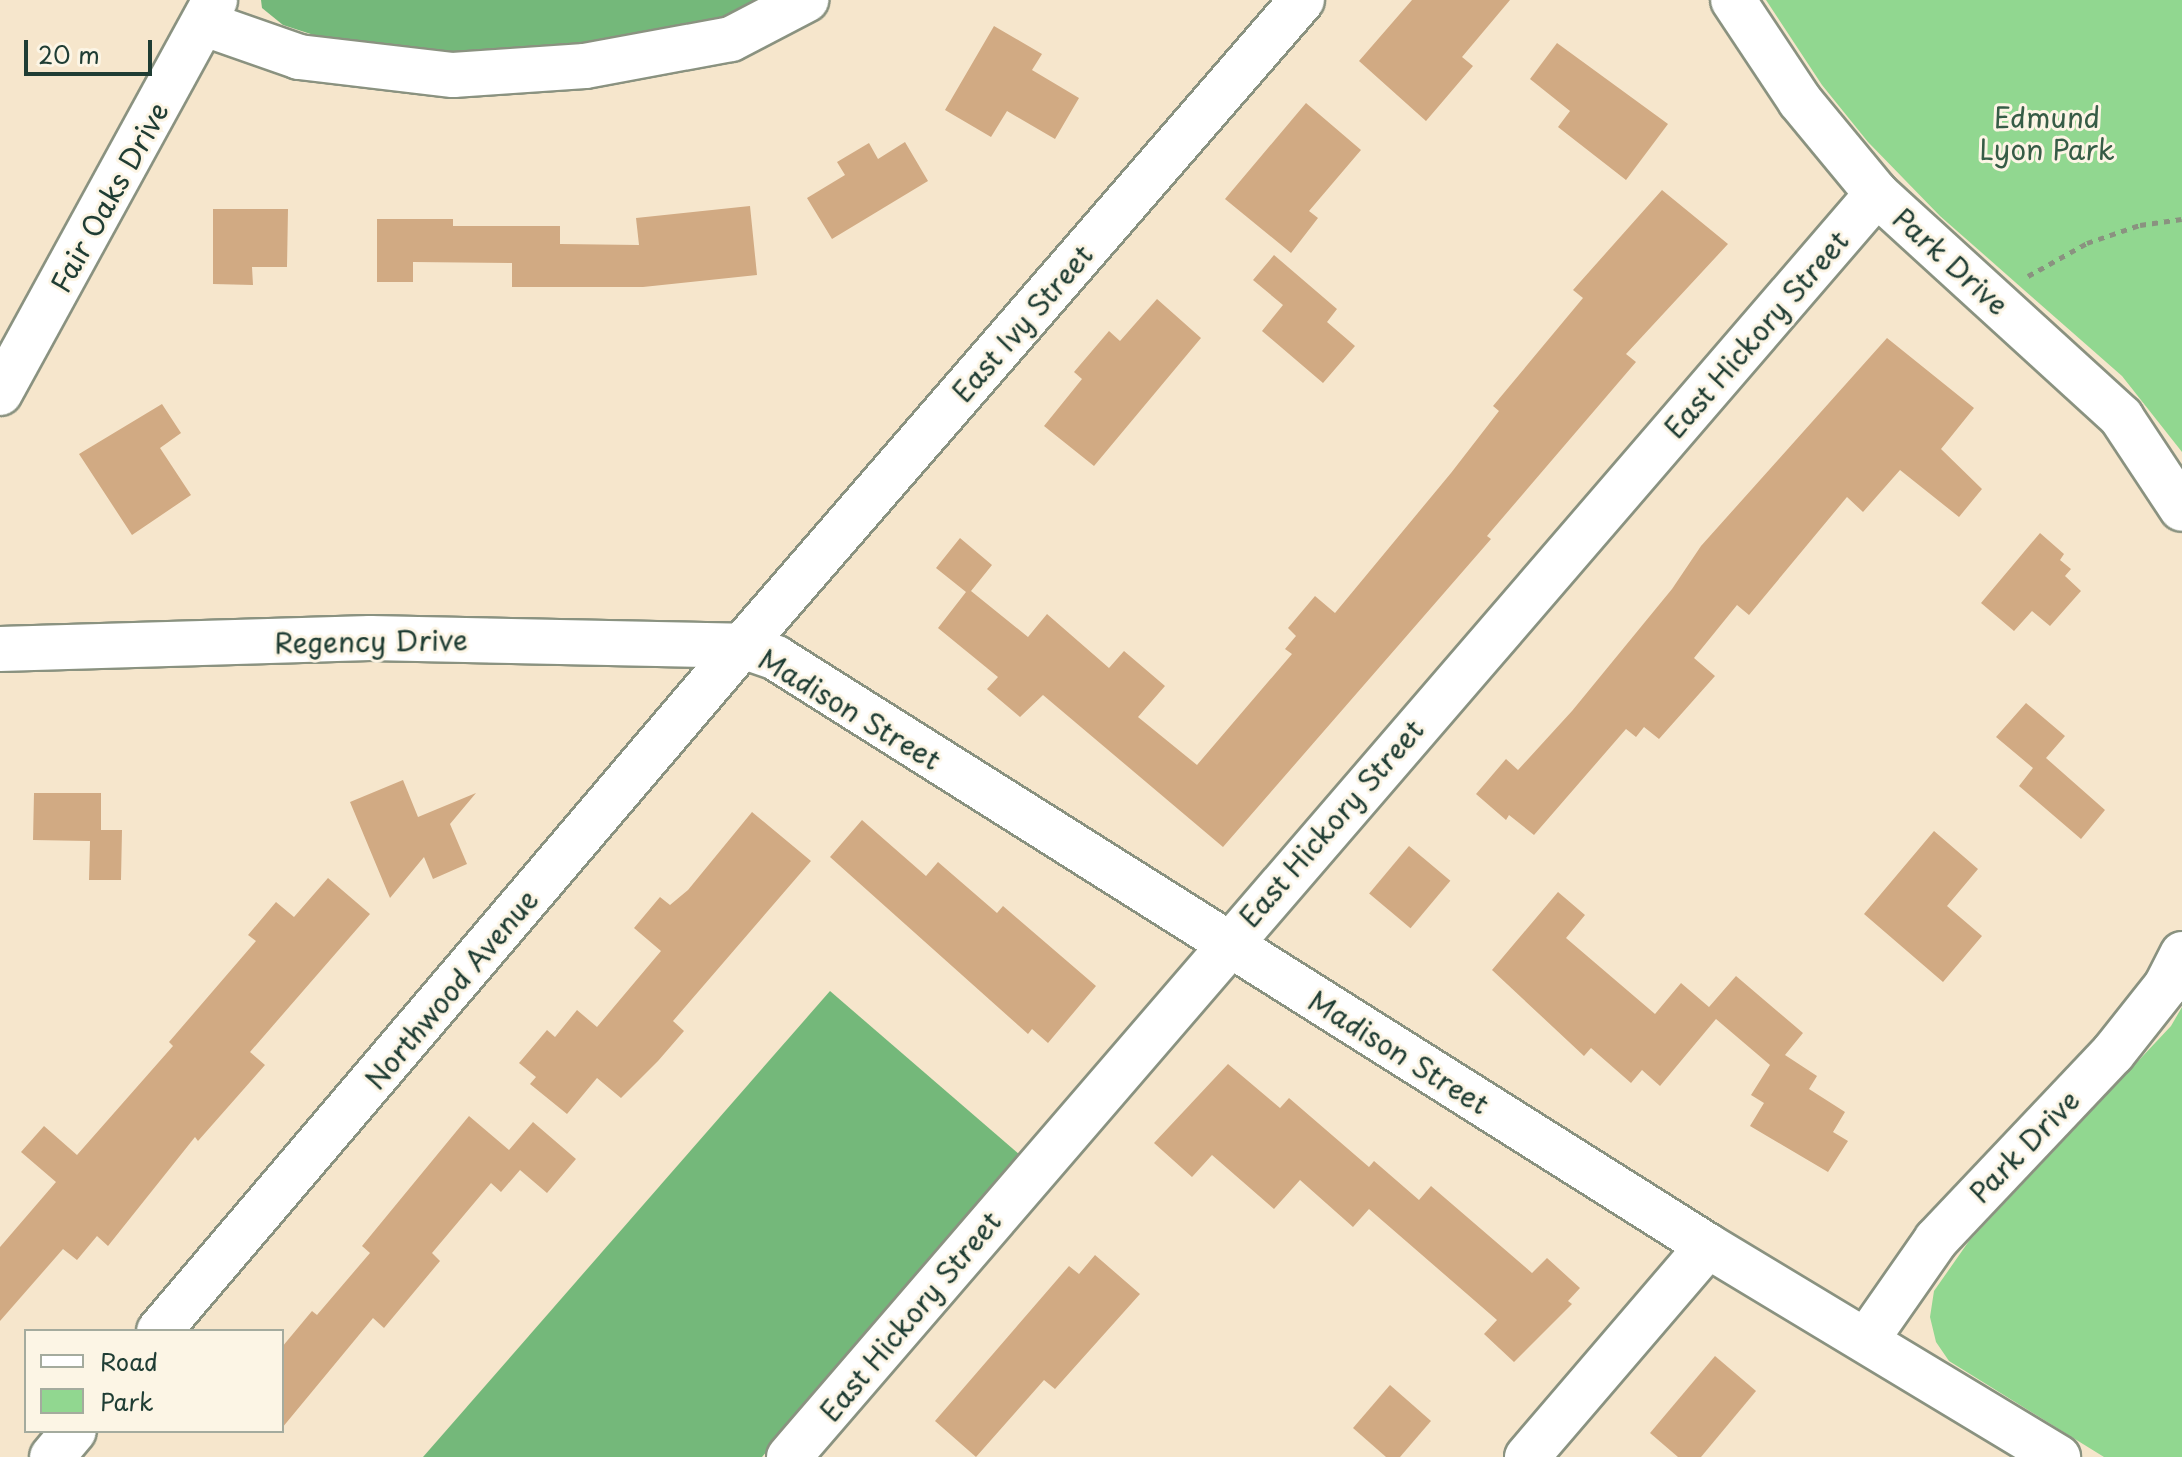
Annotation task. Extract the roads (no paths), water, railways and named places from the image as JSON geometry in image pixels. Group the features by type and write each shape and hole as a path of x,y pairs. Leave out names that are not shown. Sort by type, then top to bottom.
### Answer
{"street":[{"path":"210,12 299,57 453,75 585,66 731,39 806,0"},
{"name":"East Ivy Street","path":"742,646 1302,0"},
{"name":"Park Drive","path":"1733,0 1800,101 1877,194 2121,417 2182,509"},
{"name":"Fair Oaks Drive","path":"0,393 210,12"},
{"name":"East Hickory Street","path":"789,1457 1226,944 1877,194"},
{"name":"Regency Drive","path":"0,649 370,638 742,646"},
{"name":"Madison Street","path":"742,646 776,658 1708,1246 1867,1339 2058,1457"},
{"name":"Northwood Avenue","path":"161,1329 742,646"},
{"name":"Park Drive","path":"1867,1339 1936,1240 2113,1053 2166,986 2182,954"},
{"path":"1527,1457 1708,1246"},
{"path":"52,1457 72,1433"}],"park label":[{"name":"Edmund Lyon Park","path":"2047,133"}]}
